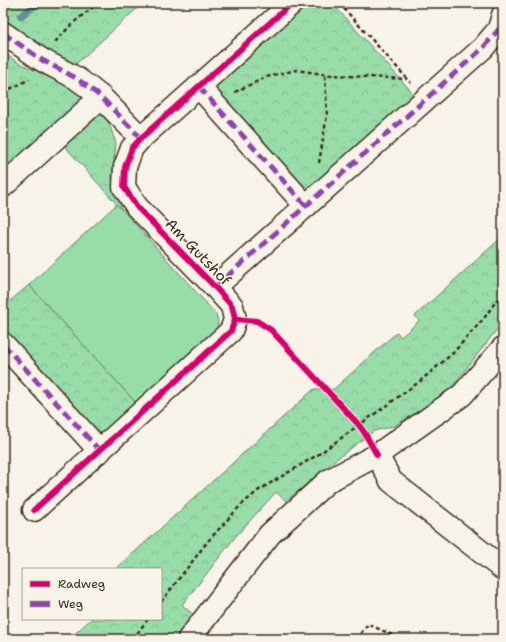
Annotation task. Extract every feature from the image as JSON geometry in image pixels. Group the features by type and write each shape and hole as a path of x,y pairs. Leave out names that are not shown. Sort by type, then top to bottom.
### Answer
{"street":[{"name":"Am Gutshof","path":"34,510 231,331 235,319 232,306 137,208 124,187 125,168 132,148 141,138 206,94 292,3"},
{"name":"Am Gutshof","path":"215,287 483,48 499,29 502,13"},
{"path":"3,33 42,60 76,78 101,97 141,138"},
{"path":"206,94 306,206"},
{"path":"3,186 101,97"},
{"path":"3,344 100,451"},
{"path":"189,639 270,534 328,481 377,455 462,395 503,348"},
{"path":"377,455 391,481 503,569"}],"path":[{"path":"3,91 16,87 33,76 55,41 73,23 98,3"},
{"path":"339,3 426,99"},
{"path":"206,94 296,70 324,74 408,79"},
{"path":"317,169 327,115 324,74"},
{"path":"162,601 208,541 250,498 266,485 319,454 419,382 453,353 484,317 503,291"},
{"path":"133,639 147,620"},
{"path":"356,639 368,624 402,639"}],"green space":[{"path":"12,3 143,3 76,64 45,49 21,35 12,27 5,19 3,11"},
{"path":"306,3 332,3 412,92 412,98 307,192 213,91 216,85"},
{"path":"3,52 17,62 61,82 81,96 84,103 3,178"},
{"path":"94,113 102,115 108,121 116,143 112,177 114,189 122,210 60,141"},
{"path":"117,204 216,314 218,322 215,333 136,403 29,285"},
{"path":"503,236 503,300 500,304 503,306 503,322 455,383 446,392 426,407 394,426 374,431 334,461 286,501 276,492 236,536 182,605 194,615 175,639 164,639 159,635 156,639 69,639 90,620 162,620 162,568 117,568 314,389 334,389 397,332 401,337 419,321 415,316"},
{"path":"29,285 136,403 103,434 97,434 7,337 5,332 8,324 3,319 3,307"}],"waterway":[{"path":"21,16 38,3"}],"marked path":[{"path":"502,3 503,9"},
{"path":"215,287 483,48 499,29 503,15"},
{"path":"3,33 42,60 76,78 87,86 101,97 141,138"},
{"path":"199,87 306,206"},
{"path":"3,344 100,451"}],"cycle path":[{"path":"34,510 231,331 235,319 232,306 137,207 124,187 125,167 132,148 141,138 292,3"},
{"path":"235,319 257,321 271,330 358,424 377,455"}]}
